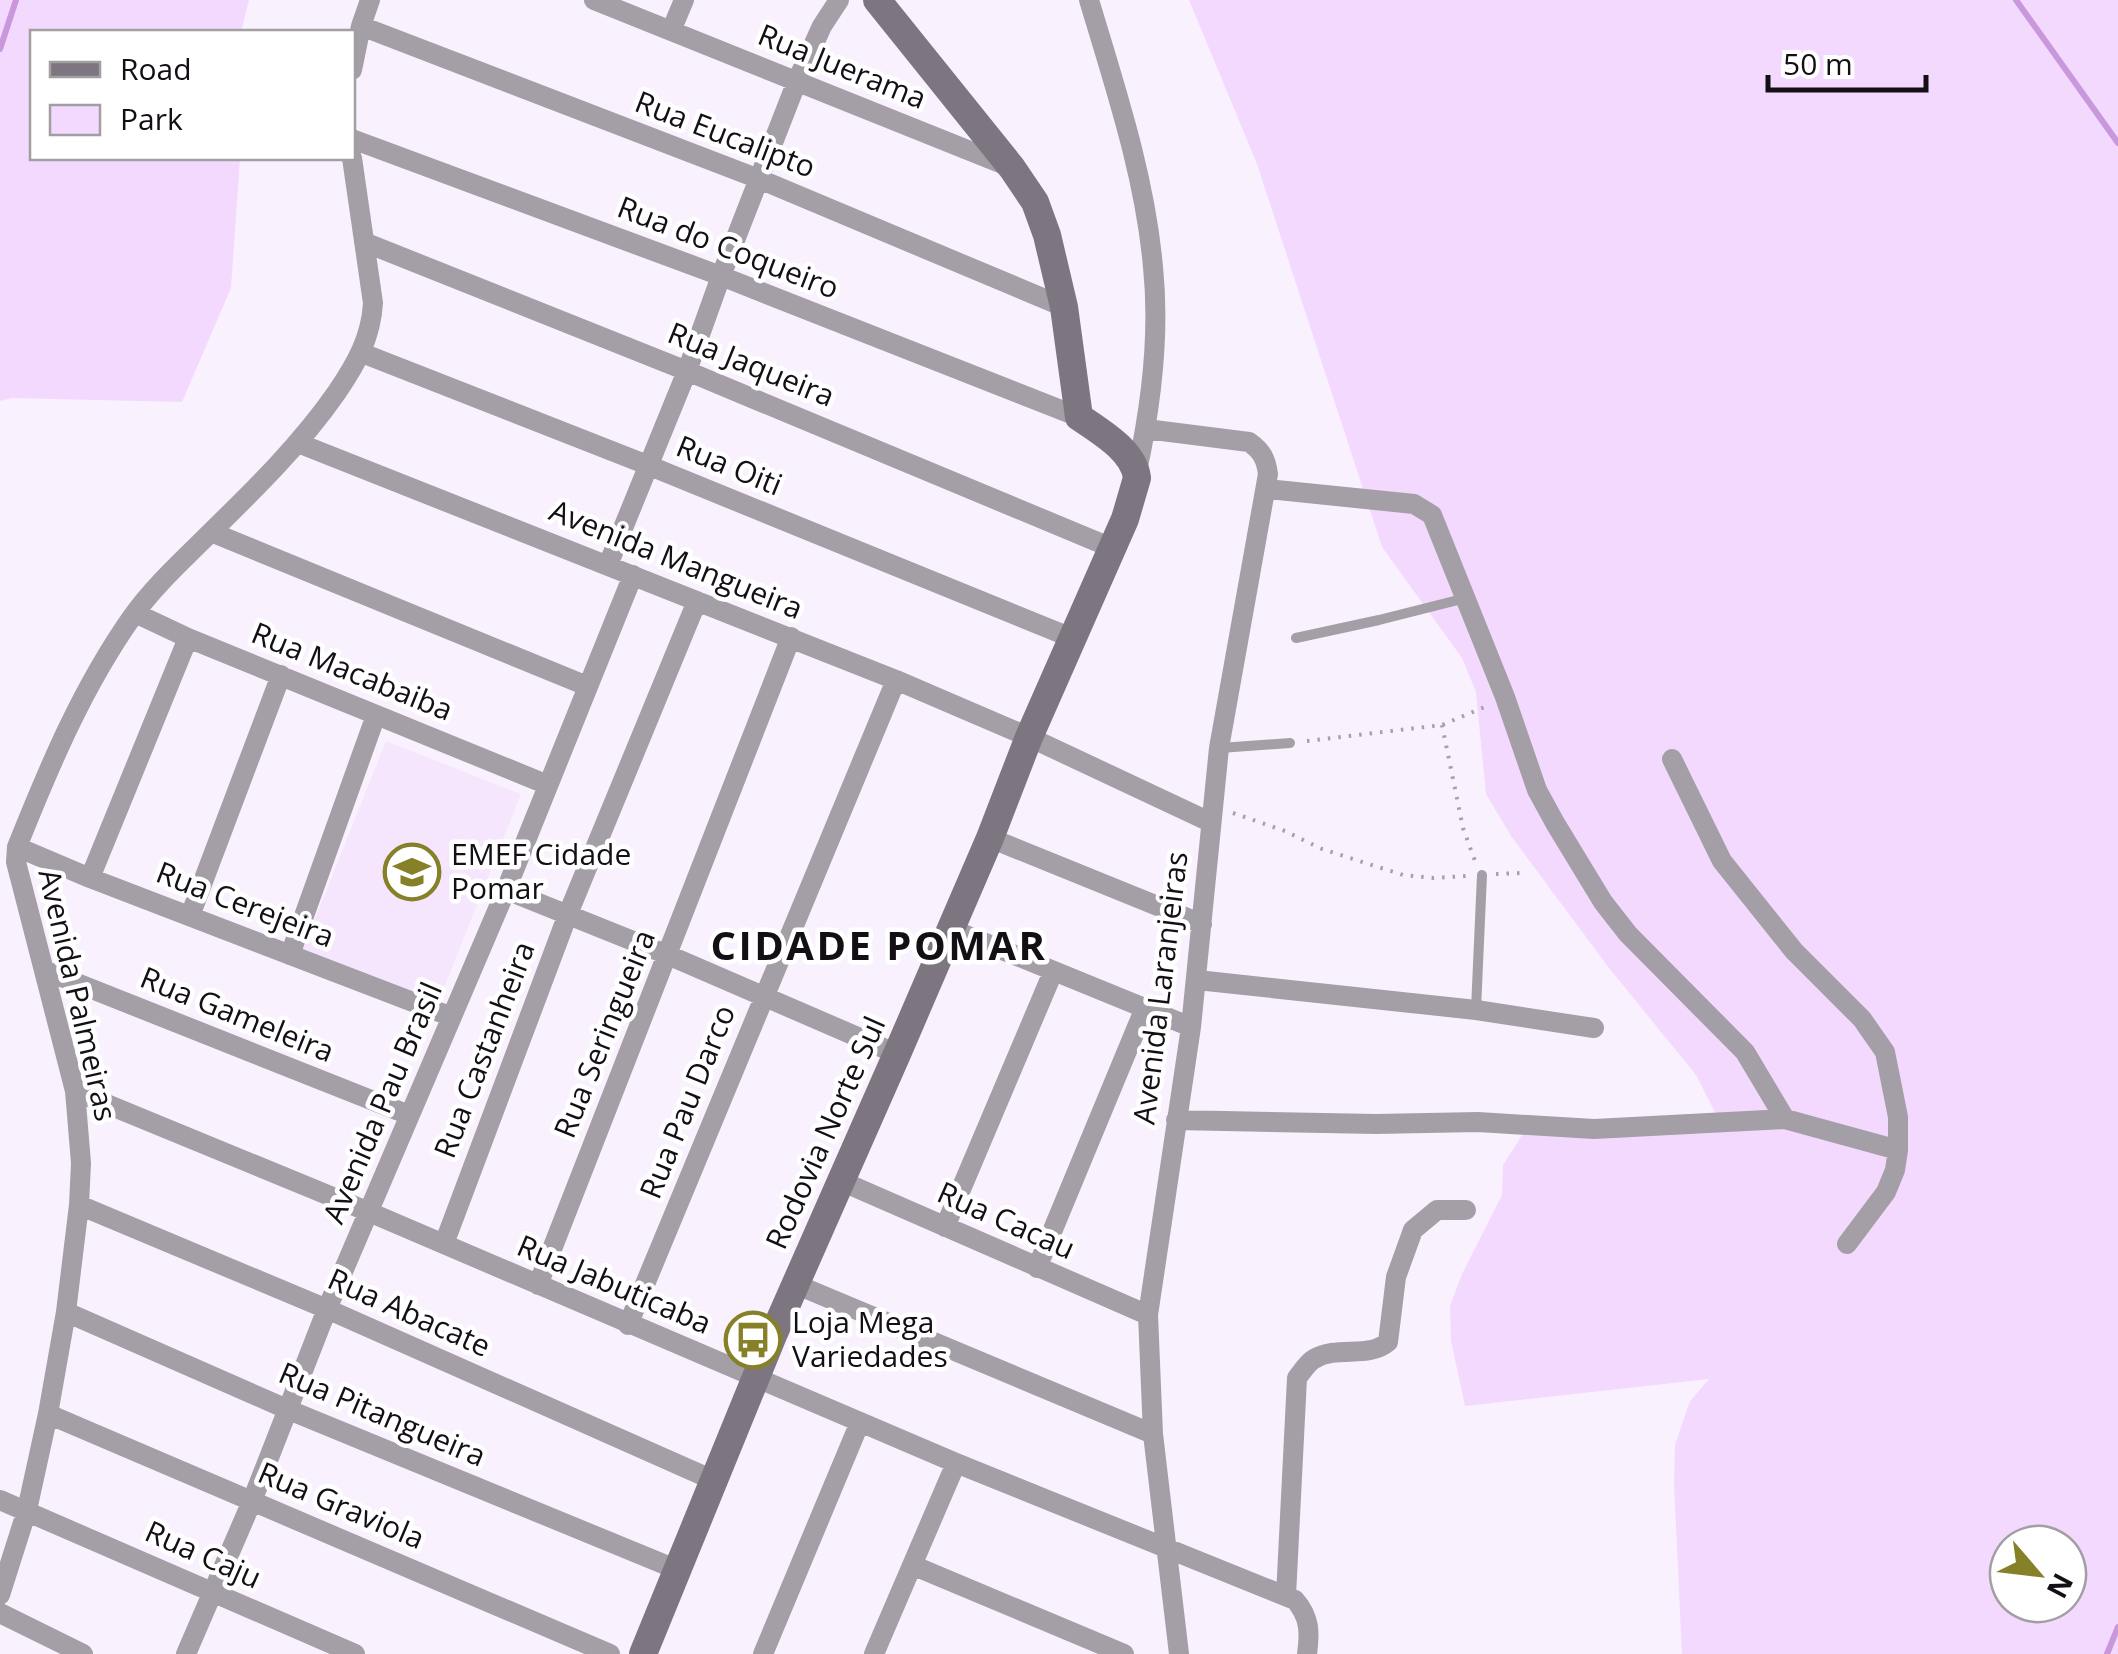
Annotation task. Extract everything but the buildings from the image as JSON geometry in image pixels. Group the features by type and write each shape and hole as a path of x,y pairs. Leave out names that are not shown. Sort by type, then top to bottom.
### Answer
{"street":[{"path":"355,55 370,0"},
{"name":"Rua Juerama","path":"594,0 1012,168"},
{"path":"671,31 684,0"},
{"path":"608,565 650,466 797,82 822,26 839,0"},
{"path":"877,0 1026,188 1042,219 1064,306 1080,417 1124,452 1137,472"},
{"name":"Rodovia Norte Sul","path":"643,1654 755,1378 990,838 1135,490 1146,430 1154,268 1137,166 1089,0"},
{"name":"Rua Eucalipto","path":"361,26 760,179 1064,306"},
{"name":"Rua do Coqueiro","path":"355,140 721,276 1080,417"},
{"name":"Avenida Palmeiras","path":"0,1595 26,1510 48,1414 66,1312 81,1163 75,1091 16,850 67,728 102,662 135,612 171,570 298,443 362,353 372,324 373,303 352,160"},
{"name":"Rua Jaqueira","path":"364,242 687,370 1112,548"},
{"name":"Rua Oiti","path":"362,353 1072,638"},
{"name":"Avenida Laranjeiras","path":"1146,430 1249,442 1260,449 1266,462 1267,489 1219,748 1197,980 1148,1315 1153,1434 1179,1654"},
{"name":"Avenida Mangueira","path":"298,443 896,680 1210,822"},
{"path":"1267,489 1422,507 1432,515 1505,697 1537,790 1603,902 1628,934 1744,1052 1785,1119"},
{"path":"211,532 587,686"},
{"name":"Avenida Pau Brasil","path":"186,1654 252,1501 327,1309 506,890 633,575"},
{"name":"Rua Castanheira","path":"444,1244 568,914 697,601"},
{"name":"Rua Macabaiba","path":"135,612 188,638 548,785"},
{"name":"Rua Seringueira","path":"538,1285 791,637"},
{"path":"90,878 188,638"},
{"path":"190,916 281,675"},
{"name":"Rua Pau Darco","path":"628,1324 896,680"},
{"path":"290,955 376,715"},
{"path":"1672,759 1722,861 1794,951 1862,1020 1885,1052 1898,1117 1895,1170 1886,1192 1847,1244"},
{"path":"990,838 1202,924"},
{"path":"0,870 16,850"},
{"name":"Rua Cerejeira","path":"16,850 452,1016"},
{"path":"506,890 896,1054"},
{"path":"951,929 1191,1027"},
{"name":"Rua Gameleira","path":"44,970 409,1116"},
{"path":"944,1228 1053,972"},
{"path":"1197,980 1476,1010 1594,1028"},
{"path":"1038,1268 1144,1010"},
{"name":"Rua Jabuticaba","path":"75,1091 956,1463 1291,1599"},
{"path":"1176,1120 1478,1122 1594,1129 1785,1119 1898,1150"},
{"name":"Rua Cacau","path":"841,1182 1148,1315"},
{"name":"Rua Abacate","path":"79,1205 327,1309 712,1480"},
{"path":"1307,1654 1307,1618 1291,1599 1298,1378 1315,1358 1336,1352 1378,1350 1388,1342 1396,1277 1414,1230 1437,1210 1466,1210"},
{"path":"795,1284 1153,1434"},
{"name":"Rua Pitangueira","path":"66,1312 289,1410 678,1570"},
{"name":"Rua Graviola","path":"48,1414 610,1654"},
{"path":"763,1654 860,1422"},
{"path":"875,1654 956,1463"},
{"name":"Rua Caju","path":"0,1500 355,1654"},
{"path":"912,1565 1124,1654"},
{"path":"0,1613 82,1654"}],"lane":[{"path":"1296,638 1466,597"},
{"path":"1219,748 1290,743"},
{"path":"1476,1010 1482,875"}],"path":[{"path":"1290,743 1442,725 1505,697"},
{"path":"1442,725 1463,828 1482,875"},
{"path":"1210,822 1234,812 1322,849 1403,876 1521,872"}],"shaded area":[{"name":"EMEF Cidade Pomar","path":"386,741 521,794 438,1003 303,949"}],"green space":[{"path":"0,0 249,0 242,30 30,30 30,160 240,160 231,288 182,402 12,398 0,401"},
{"path":"1189,0 2118,0 2118,1654 1682,1654 1675,1445 1690,1401 1709,1379 1465,1406 1451,1341 1450,1306 1502,1195 1503,1165 1526,1129 1616,1122 1725,1132 1696,1075 1609,968 1511,836 1486,794 1476,692 1462,658 1382,547 1257,164"}],"waterway":[{"path":"0,49 16,0"},
{"path":"2016,0 2118,143"},
{"path":"2107,1654 2118,1627"}],"place":[{"name":"EMEF Cidade Pomar","path":"412,872"},
{"name":"Loja Mega Variedades","path":"753,1340"}],"district":[{"name":"CIDADE POMAR","path":"879,946"}]}
